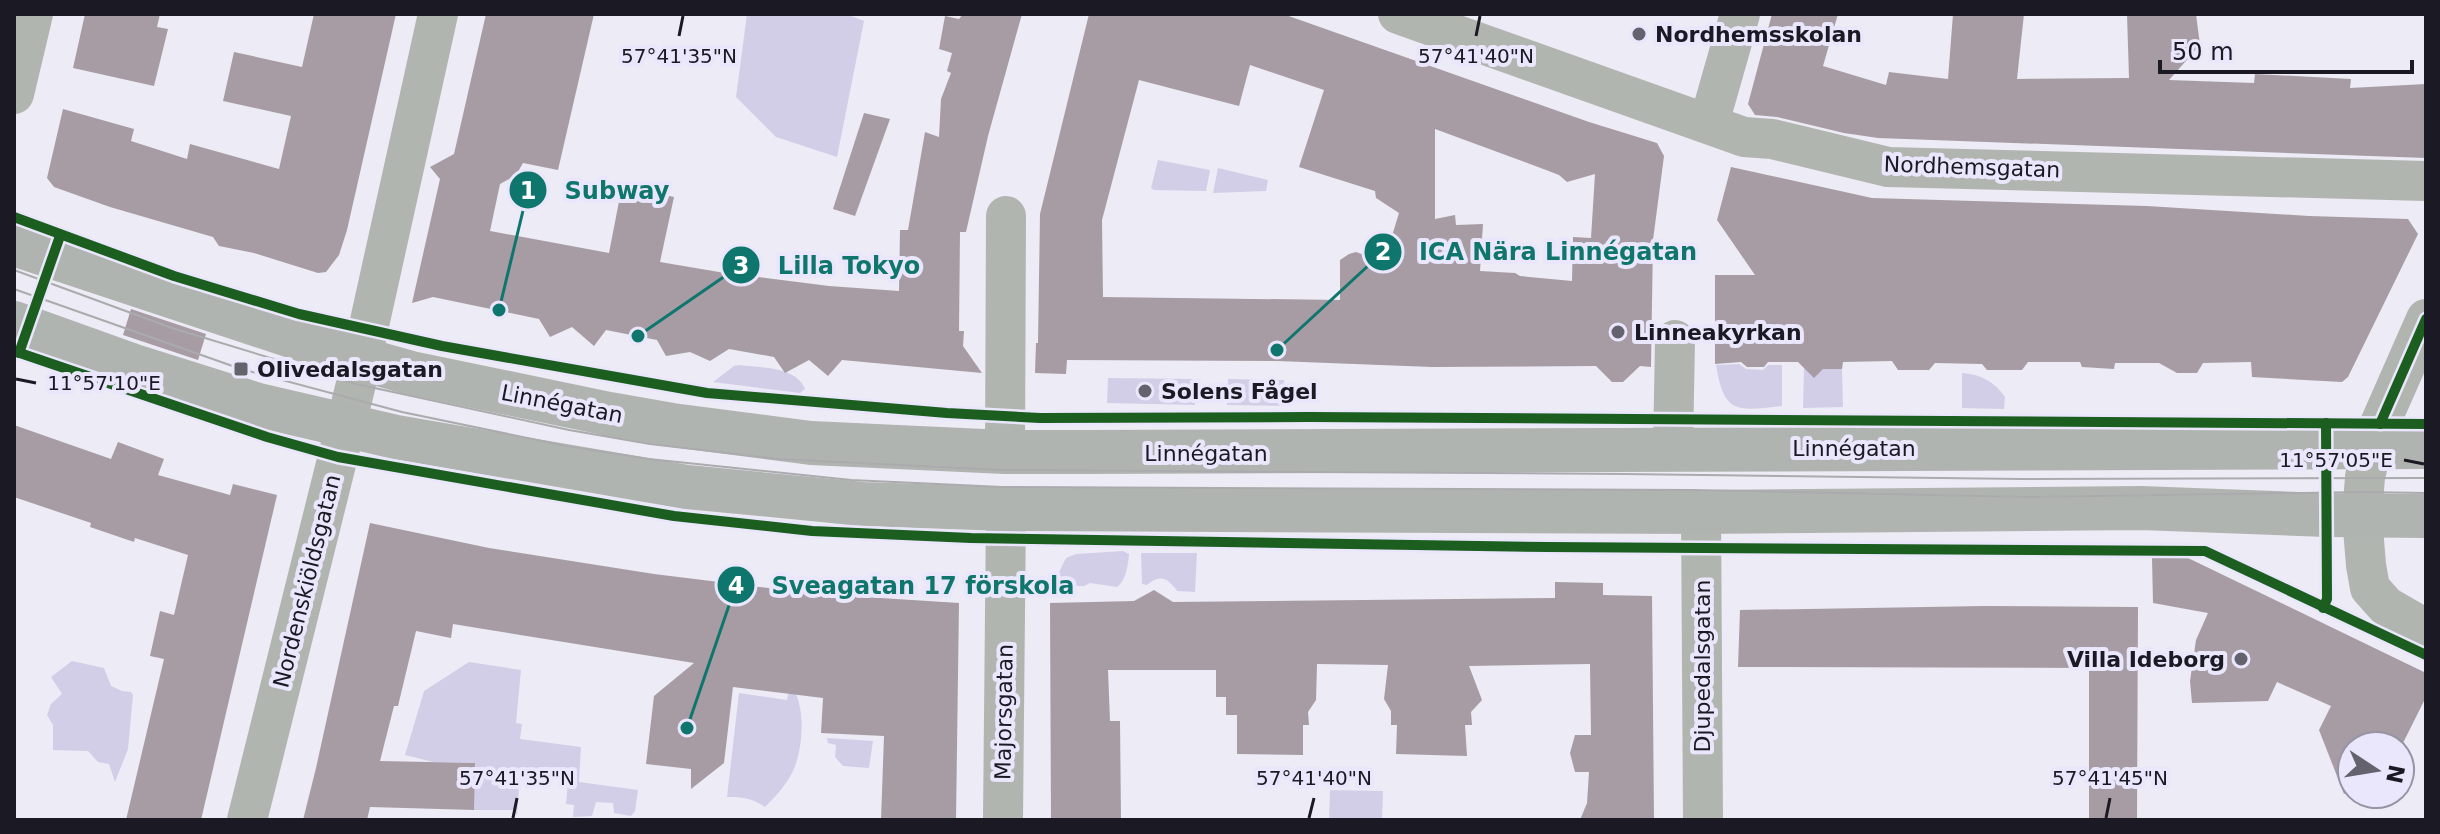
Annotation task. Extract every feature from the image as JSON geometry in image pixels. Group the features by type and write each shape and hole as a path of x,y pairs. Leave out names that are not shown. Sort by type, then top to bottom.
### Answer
{"street":[{"path":"14,94 33,14"},
{"name":"Nordenskiöldsgatan","path":"247,820 346,425 438,14"},
{"name":"Nordhemsgatan","path":"1398,14 1744,137 1772,139 1888,167 2426,181"},
{"path":"1709,123 1740,14"},
{"path":"1005,452 1006,216"},
{"name":"Linnégatan","path":"14,244 411,373 672,425 811,443 1005,452 1346,453 1673,448 2426,447"},
{"path":"2426,319 2372,446 2363,504 2370,588 2386,606 2426,629"},
{"path":"14,323 134,366 258,405 396,437 687,487 863,504 1006,509 1701,512 2363,504 2426,516"},
{"path":"1673,448 1675,340"},
{"name":"Majorsgatan","path":"1003,820 1006,509"},
{"name":"Djupedalsgatan","path":"1701,512 1703,820"}],"shaded area":[{"path":"747,14 846,14 864,21 837,157 776,137 736,97"},
{"path":"1158,160 1210,170 1206,191 1154,190 1151,188"},
{"path":"1218,168 1268,180 1266,191 1213,193"},
{"path":"1739,364 1746,369 1763,370 1768,365 1782,365 1782,406 1753,409 1735,406 1728,401 1716,365"},
{"path":"739,365 786,372 800,381 805,389 800,393 713,382"},
{"path":"1804,368 1810,373 1842,369 1843,407 1803,408"},
{"path":"1962,373 1981,377 1997,387 2005,397 2004,409 1962,408"},
{"path":"1108,378 1195,379 1195,405 1107,403"},
{"path":"1228,379 1284,380 1283,406 1227,405"},
{"path":"1123,551 1129,554 1128,563 1117,587 1090,583 1084,586 1059,586 1059,572 1066,558 1076,554"},
{"path":"1141,553 1197,553 1195,592 1177,591 1164,579 1142,584"},
{"path":"72,661 104,668 111,686 133,695 128,749 115,782 109,764 98,762 88,751 53,750 53,725 47,715 51,704 62,694 51,677"},
{"path":"469,662 521,670 516,723 522,724 520,739 581,747 579,782 638,790 635,811 631,816 614,813 613,803 596,802 592,816 573,817 574,805 566,804 568,781 520,775 517,815 514,810 474,810 474,763 433,762 405,755 424,691"},
{"path":"790,685 799,703 802,727 799,751 790,776 765,807 747,799 727,797 739,693 787,700"},
{"path":"827,738 873,741 869,768 843,766 835,757 836,745 828,743"},
{"path":"1330,790 1383,791 1382,820 1329,820"}],"building":[{"path":"85,14 160,14 157,27 168,29 154,86 73,68"},
{"path":"314,14 396,14 347,230 339,255 326,272 318,273 254,253 219,246 213,237 110,207 54,187 47,178 63,109 134,129 131,141 187,159 190,144 279,169 291,116 223,101 234,52 302,67"},
{"path":"486,14 594,14 558,170 523,163 516,175 500,184 490,231 609,253 622,186 674,197 660,262 829,286 899,291 900,230 908,230 925,132 939,137 941,99 951,73 947,71 952,53 939,49 945,16 959,19 963,14 1022,14 988,136 966,232 960,232 959,331 964,331 963,346 982,373 842,360 828,376 809,360 785,373 774,357 729,349 710,361 690,352 666,356 657,340 606,330 594,346 572,327 550,337 539,319 433,297 412,303 440,179 430,167 454,154"},
{"path":"1089,14 1283,14 1657,143 1664,156 1653,240 1651,367 1640,366 1623,382 1612,382 1596,366 1432,367 1277,361 1067,360 1066,374 1035,373 1040,214","holes":["1250,65 1324,90 1299,167 1375,191 1376,198 1399,213 1384,262 1356,252 1340,260 1340,300 1103,297 1102,220 1139,80 1239,106","1435,129 1559,175 1567,182 1595,174 1591,238 1573,237 1572,281 1480,271 1483,224 1456,225 1455,215 1435,219"]},
{"path":"1772,14 1838,14 1823,66 1886,85 1889,72 1948,79 1953,14 2024,14 2017,79 2129,78 2127,14 2196,14 2200,45 2169,80 2254,83 2255,74 2351,79 2350,88 2426,84 2426,158 1878,138 1755,115 1748,104"},
{"path":"864,113 890,119 855,216 833,209"},
{"path":"1731,167 1872,198 2147,206 2408,219 2418,234 2348,377 2342,382 2252,377 2251,362 2203,363 2197,373 2177,373 2159,363 2115,363 2114,369 2082,367 2080,362 2028,362 2022,370 1987,370 1982,364 1935,363 1929,370 1898,370 1892,361 1843,362 1842,369 1823,369 1814,378 1798,362 1768,362 1764,367 1747,367 1741,362 1715,364 1715,275 1755,275 1717,220"},
{"path":"131,309 206,334 198,360 123,335"},
{"path":"14,425 111,459 118,442 164,459 158,475 230,495 233,484 277,495 201,820 126,820 164,659 150,656 160,611 174,615 188,555 135,538 134,542 90,527 91,523 14,497"},
{"path":"370,523 489,548 654,574 818,594 959,603 956,820 881,820 884,736 821,733 823,698 733,687 724,763 691,789 691,769 646,764 654,696 694,663 453,624 451,638 416,631 398,706 394,706 380,761 475,763 474,810 370,807 367,820 303,820"},
{"path":"2152,558 2188,558 2426,673 2426,697 2410,730 2336,730 2336,774 2319,730 2331,706 2277,682 2268,701 2192,703 2190,681 2196,640 2208,613 2153,603"},
{"path":"1555,582 1603,583 1603,595 1652,596 1654,820 1580,820 1587,803 1589,772 1575,772 1570,753 1575,735 1591,735 1590,664 1469,666 1482,700 1471,712 1472,725 1465,725 1467,756 1396,754 1397,725 1391,725 1391,711 1384,699 1388,665 1317,664 1316,700 1308,712 1309,725 1303,725 1303,755 1237,754 1237,715 1226,715 1226,697 1216,697 1216,670 1108,670 1110,721 1120,721 1121,820 1051,820 1050,603 1134,601 1154,590 1173,602 1555,598"},
{"path":"2138,607 2137,820 2089,820 2089,668 1738,667 1740,610"}],"tram line":[{"path":"14,270 172,328 356,384 569,430 650,444 778,459 1001,470 2021,479 2426,478"},
{"path":"14,289 241,369 402,412 566,446 649,459 851,480 1002,487 1692,490 2027,497 2426,493"}],"cycle path":[{"path":"14,217 174,276 299,314 442,346 707,393 1040,418 2426,424"},
{"path":"19,353 60,236"},
{"path":"2380,424 2426,319"},
{"path":"14,351 267,437 338,457 674,516 812,531 971,538 1547,547 2205,551 2426,655"},
{"path":"2323,608 2327,599 2326,423"}],"place":[{"name":"Nordhemsskolan","path":"1639,34"},
{"name":"Subway","path":"499,310"},
{"name":"Linneakyrkan","path":"1618,332"},
{"name":"Lilla Tokyo","path":"638,336"},
{"name":"ICA Nära Linnégatan","path":"1277,350"},
{"name":"Olivedalsgatan","path":"241,369"},
{"name":"Solens Fågel","path":"1145,391"},
{"name":"Villa Ideborg","path":"2241,659"},
{"name":"Sveagatan 17 förskola","path":"687,728"}]}
